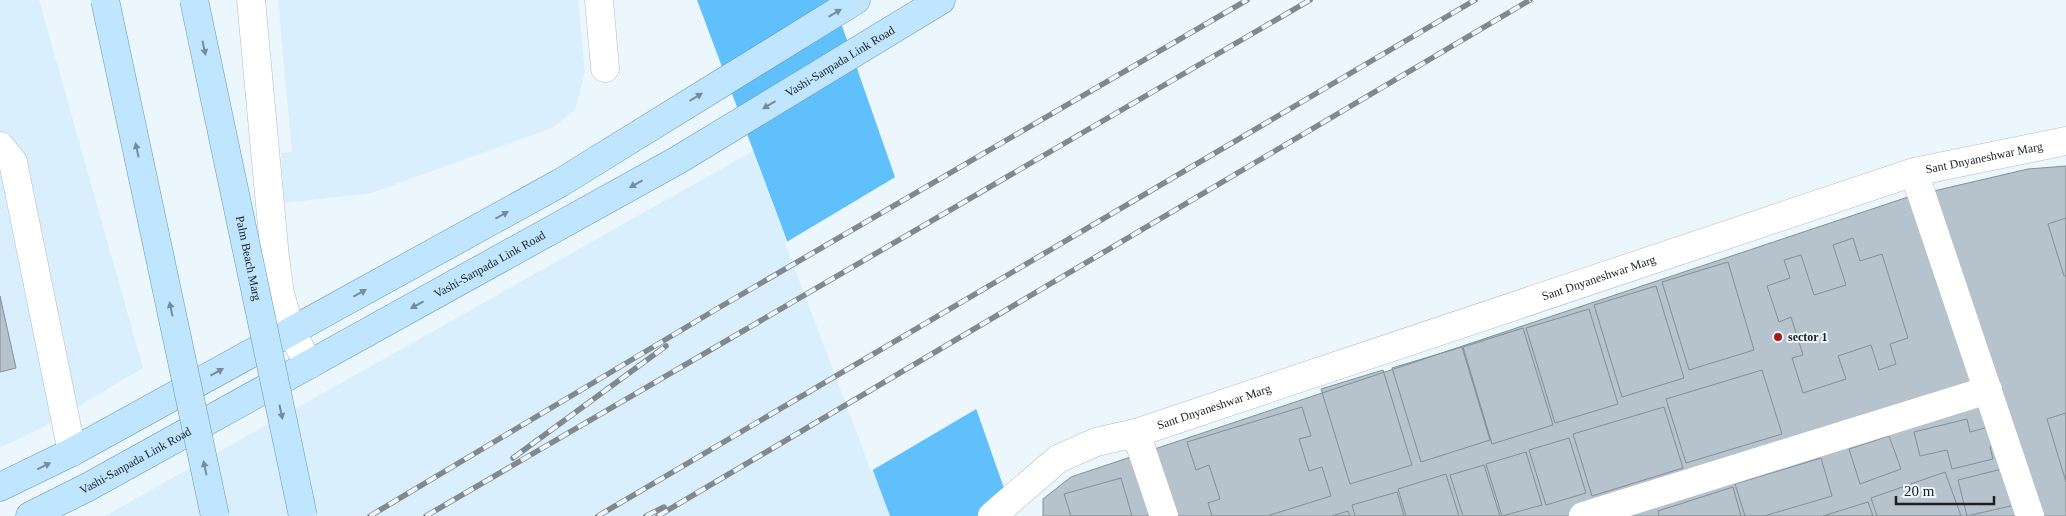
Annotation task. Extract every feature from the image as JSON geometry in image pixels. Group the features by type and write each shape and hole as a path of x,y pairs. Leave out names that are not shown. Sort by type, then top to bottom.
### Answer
{"main road":[{"path":"105,0 215,516"},
{"name":"Palm Beach Marg","path":"194,0 304,516"},
{"path":"0,488 72,452 560,183 856,0"},
{"name":"Vashi-Sanpada Link Road","path":"30,516 88,487 678,160 935,3"}],"street":[{"path":"251,0 280,294 291,331 309,365"},
{"path":"599,0 605,68"},
{"name":"Sant Dnyaneshwar Marg","path":"992,516 1058,459 1096,442 1136,432 1914,172 2066,141"},
{"path":"0,146 13,162 72,452"},
{"path":"1914,172 2030,516"},
{"path":"1583,516 1988,390"},
{"path":"1136,432 1164,516"}],"shaded area":[{"path":"0,0 39,0 143,368 43,427 0,448"},
{"path":"278,0 578,0 585,72 575,110 552,128 371,193 284,203 281,153 292,152"},
{"path":"753,151 890,516 105,516"}],"water":[{"path":"697,0 833,0 1006,494 1005,516 890,516"}],"pier":[{"path":"897,176 978,408 871,471 785,243"}],"building":[{"name":"sector 1","path":"2066,166 2066,516 1043,516 1043,499 1071,477 1908,197 2028,169"},
{"path":"2066,218 2066,276 2064,276 2048,224"},
{"path":"1853,238 1860,261 1882,254 1908,338 1890,344 1896,364 1879,370 1871,345 1838,356 1846,379 1803,393 1792,358 1803,355 1791,317 1779,322 1767,286 1790,278 1784,260 1801,255 1814,295 1846,285 1833,245"},
{"path":"1728,262 1754,350 1689,370 1662,282"},
{"path":"1656,286 1684,378 1622,397 1594,305"},
{"path":"0,296 16,368 0,372"},
{"path":"1589,309 1618,404 1555,423 1526,328"},
{"path":"1523,328 1553,425 1492,444 1463,347"},
{"path":"1462,347 1490,440 1421,462 1392,368"},
{"path":"1383,370 1412,465 1350,484 1321,389"},
{"path":"1762,370 1782,434 1686,463 1666,399"},
{"path":"1302,407 1311,436 1299,439 1309,471 1322,467 1331,496 1267,516 1212,516 1208,503 1220,499 1209,465 1196,470 1187,442"},
{"path":"1664,407 1683,468 1592,496 1573,434"},
{"path":"2066,413 2066,482 2047,419"},
{"path":"1967,419 1970,432 1996,425 2001,444 1990,447 1993,459 1952,469 1947,450 1920,456 1914,432"},
{"path":"1889,436 1901,469 1860,484 1849,449"},
{"path":"1569,438 1586,493 1546,505 1529,450"},
{"path":"1526,452 1542,505 1502,516 1486,464"},
{"path":"1821,458 1832,496 1764,516 1745,516 1735,484"},
{"path":"1484,465 1500,516 1463,516 1450,475"},
{"path":"2006,468 2015,505 1967,516 1958,480"},
{"path":"1945,472 1961,516 1877,516 1871,498"},
{"path":"1446,474 1459,516 1406,516 1398,489"},
{"path":"1121,478 1132,516 1071,516 1064,494"},
{"path":"1733,487 1741,516 1659,516 1658,511"},
{"path":"1397,492 1404,516 1355,516 1352,505"},
{"path":"1868,502 1873,516 1823,516"},
{"path":"1348,511 1350,516 1332,516"}],"railway":[{"path":"370,516 720,307 1247,0"},
{"path":"426,516 1310,0"},
{"path":"598,516 1475,0"},
{"path":"658,516 1530,0"},
{"path":"513,458 666,346"},
{"path":"646,516 664,507"}],"place":[{"name":"sector 1","path":"1778,337"}]}
